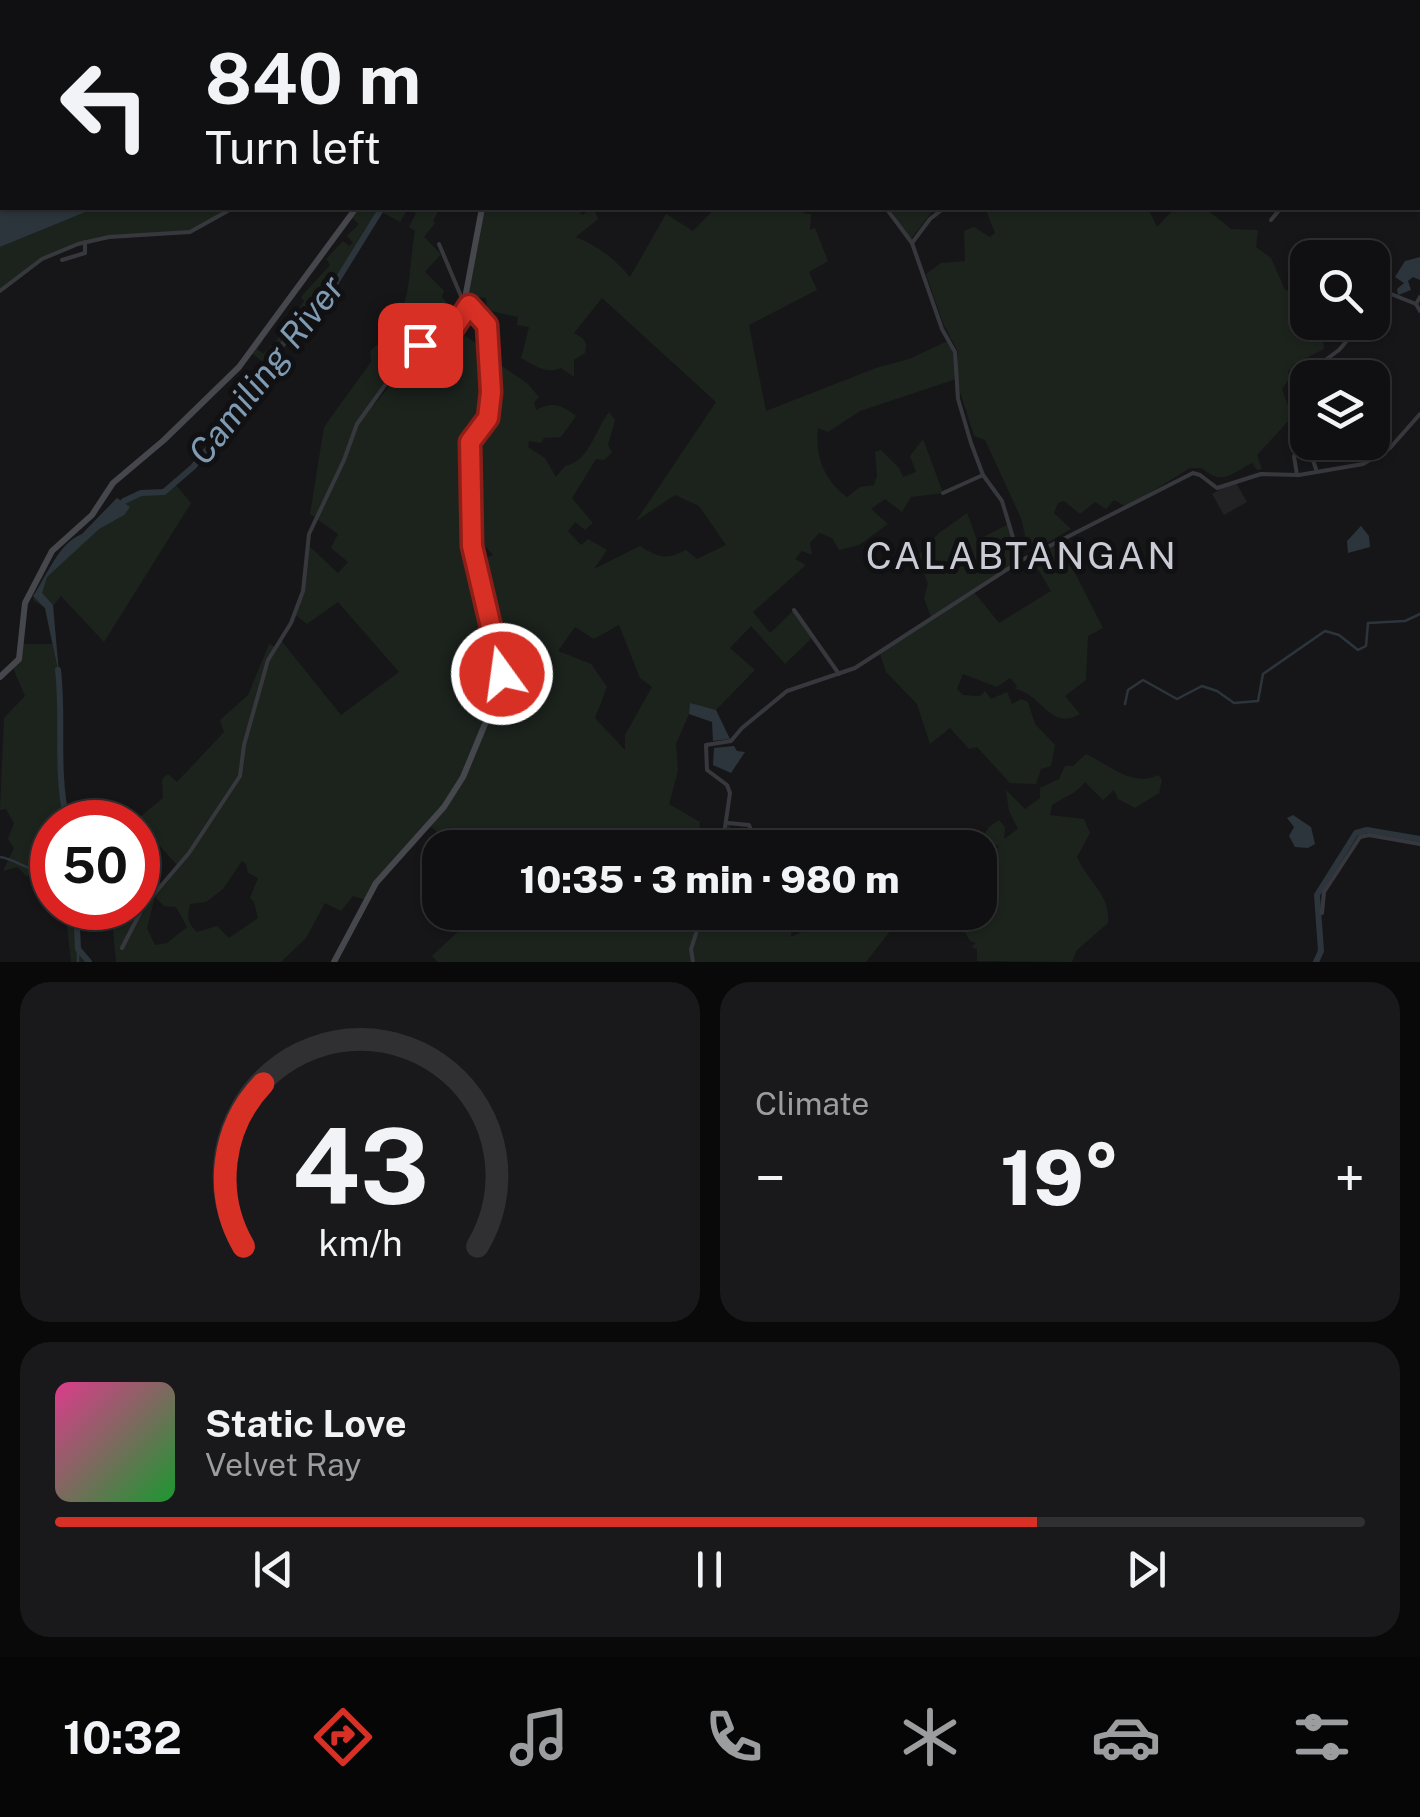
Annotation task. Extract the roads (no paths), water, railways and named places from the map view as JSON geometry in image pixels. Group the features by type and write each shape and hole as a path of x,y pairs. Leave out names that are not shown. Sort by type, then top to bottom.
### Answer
{"main road":[{"path":"0,677 19,660 26,603 52,552 92,516 113,483 239,367 355,210"},
{"path":"334,962 376,883 451,797 480,742 502,683 472,546 470,442 488,418 491,392 487,325 468,307 466,281 482,210"}],"street":[{"path":"0,291 42,260 86,242 190,232 230,210"},
{"path":"887,210 912,243 942,329 955,352 958,400 983,475 1002,501 1020,561"},
{"path":"912,243 941,210"},
{"path":"1270,220 1279,210"},
{"path":"62,260 84,254 86,242"},
{"path":"122,948 142,910 189,853 240,776 244,745 268,660 290,623 302,591 309,534 357,424 403,360 420,345 453,329 468,307 440,244"},
{"path":"1390,294 1416,304 1420,311"},
{"path":"1416,304 1420,297"},
{"path":"1317,471 1290,386 1348,340"},
{"path":"726,830 730,793 707,770 706,744 732,741 787,691 840,674 889,648 1020,561 1193,473 1217,488 1261,474 1297,475 1369,460 1390,448 1420,414"},
{"path":"1295,460 1297,475"},
{"path":"942,492 983,475"},
{"path":"794,610 840,674"},
{"path":"728,822 749,825 751,830"},
{"path":"1322,913 1324,892 1360,837 1369,835 1420,844"},
{"path":"693,962 691,952 698,930"}],"waterway":[{"name":"Camiling River","path":"124,501 141,493 164,492 193,467 260,384 280,347 322,305 381,210"},
{"path":"1125,704 1128,690 1143,680 1177,699 1202,686 1234,703 1258,701 1263,674 1325,631 1339,635 1358,650 1366,646 1368,623 1405,621 1420,614"},
{"name":"Camiling River","path":"58,670 64,800"},
{"path":"1316,962 1321,951 1317,895 1356,833 1367,830 1420,839"},
{"path":"0,857 30,868"},
{"name":"Camiling River","path":"77,930 78,949 89,962"},
{"path":"78,949 78,962"}],"district":[{"name":"CALABTANGAN","path":"1022,555"}]}
